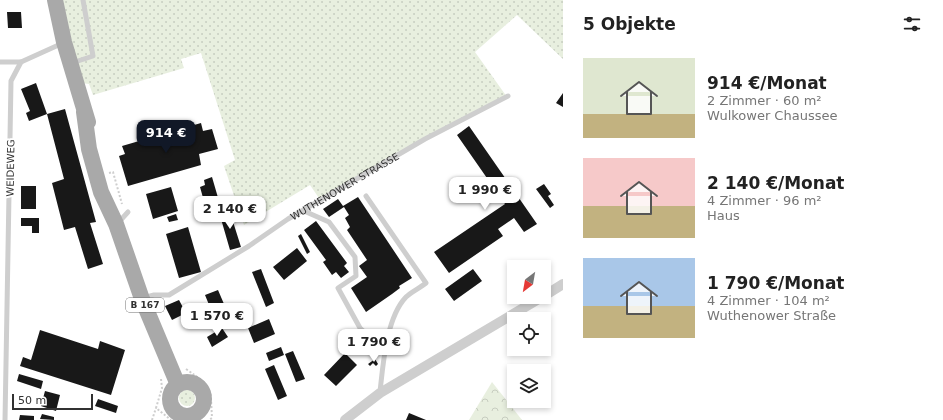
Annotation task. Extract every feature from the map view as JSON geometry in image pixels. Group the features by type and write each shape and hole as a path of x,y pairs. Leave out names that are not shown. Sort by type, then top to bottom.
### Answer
{"main road":[{"name":"B 167","path":"55,0 64,42 84,112 95,141 116,224 173,381"},
{"path":"173,381 189,382 202,390 204,401 203,406 206,418 185,416 170,417 173,381"}],"street":[{"path":"551,291 563,284"},
{"path":"345,420 380,393 530,304"}],"lane":[{"path":"70,63 93,56 83,0"},
{"path":"0,62 21,62 64,42"},
{"name":"WEIDEWEG","path":"5,420 11,81 21,62"},
{"name":"WUTHENOWER STRASSE","path":"142,299 154,295 169,295 304,211 425,139 508,96"},
{"path":"366,196 426,283 406,297 395,317 386,352 380,393"},
{"path":"304,211 329,222 355,257 356,276 338,288 360,328 386,352"},
{"path":"116,224 128,212"}],"path":[{"path":"108,173 113,172"},
{"path":"181,369 184,368 205,382 212,394 206,418"},
{"path":"152,420 162,388 161,379 173,381"},
{"path":"156,408 170,417"}],"green space":[{"path":"59,0 563,0 563,59 517,15 475,52 507,97 447,127 321,201 310,185 244,225 224,166 235,160 201,53 181,59 184,68 93,95 89,84 81,83"},
{"path":"492,382 507,401 507,408 513,408 522,420 469,420"},
{"path":"187,390 193,392 195,398 193,404 187,406 181,404 179,398 181,392"}],"building":[{"path":"7,12 21,12 22,28 8,28"},
{"path":"36,83 47,114 29,121 26,113 30,111 21,89"},
{"path":"563,93 563,107 556,103"},
{"path":"65,109 96,222 90,223 103,264 88,269 75,227 64,230 52,183 64,179 47,114"},
{"path":"201,123 203,131 212,129 218,149 199,154 201,165 128,186 119,156 125,154 122,146"},
{"path":"469,126 537,224 524,232 514,218 498,229 503,236 449,273 434,252 505,204 457,135"},
{"path":"212,177 221,208 207,212 200,187 205,185 204,180"},
{"path":"544,184 551,194 548,196 554,205 550,208 536,189"},
{"path":"21,186 36,186 36,209 21,209"},
{"path":"171,187 178,211 153,219 146,194"},
{"path":"358,197 412,278 399,286 400,288 366,312 351,288 367,277 359,266 367,260 347,230 350,227 345,218 349,215 344,207 329,217 323,209 338,199 343,206"},
{"path":"229,209 241,247 230,250 219,212"},
{"path":"176,214 178,220 169,222 167,217"},
{"path":"21,218 39,218 39,233 32,233 32,226 21,226"},
{"path":"316,221 347,263 344,266 349,272 341,278 336,272 332,275 323,262 326,260 304,230"},
{"path":"188,227 201,272 179,278 166,234"},
{"path":"301,234 310,252 307,254 298,236"},
{"path":"297,248 307,261 284,280 273,267"},
{"path":"261,269 274,303 266,307 252,272"},
{"path":"473,269 482,281 454,301 445,289"},
{"path":"218,290 227,311 214,317 205,295"},
{"path":"179,300 186,313 172,320 165,306"},
{"path":"269,319 275,334 254,343 248,328"},
{"path":"222,328 228,337 212,347 207,337"},
{"path":"40,330 98,349 100,341 125,350 111,395 20,366 23,357 31,360"},
{"path":"281,347 284,355 269,361 266,353"},
{"path":"293,351 305,379 296,382 285,354"},
{"path":"345,353 357,365 336,386 324,375"},
{"path":"375,359 378,364 376,366 373,363 370,366 368,364"},
{"path":"274,365 287,396 278,400 265,369"},
{"path":"19,374 43,381 41,389 17,381"},
{"path":"45,391 60,395 56,411 41,406"},
{"path":"98,399 118,406 116,413 95,406"},
{"path":"409,413 426,420 406,420"},
{"path":"42,414 54,417 54,420 40,419"},
{"path":"20,415 34,416 34,420 19,420"}]}
